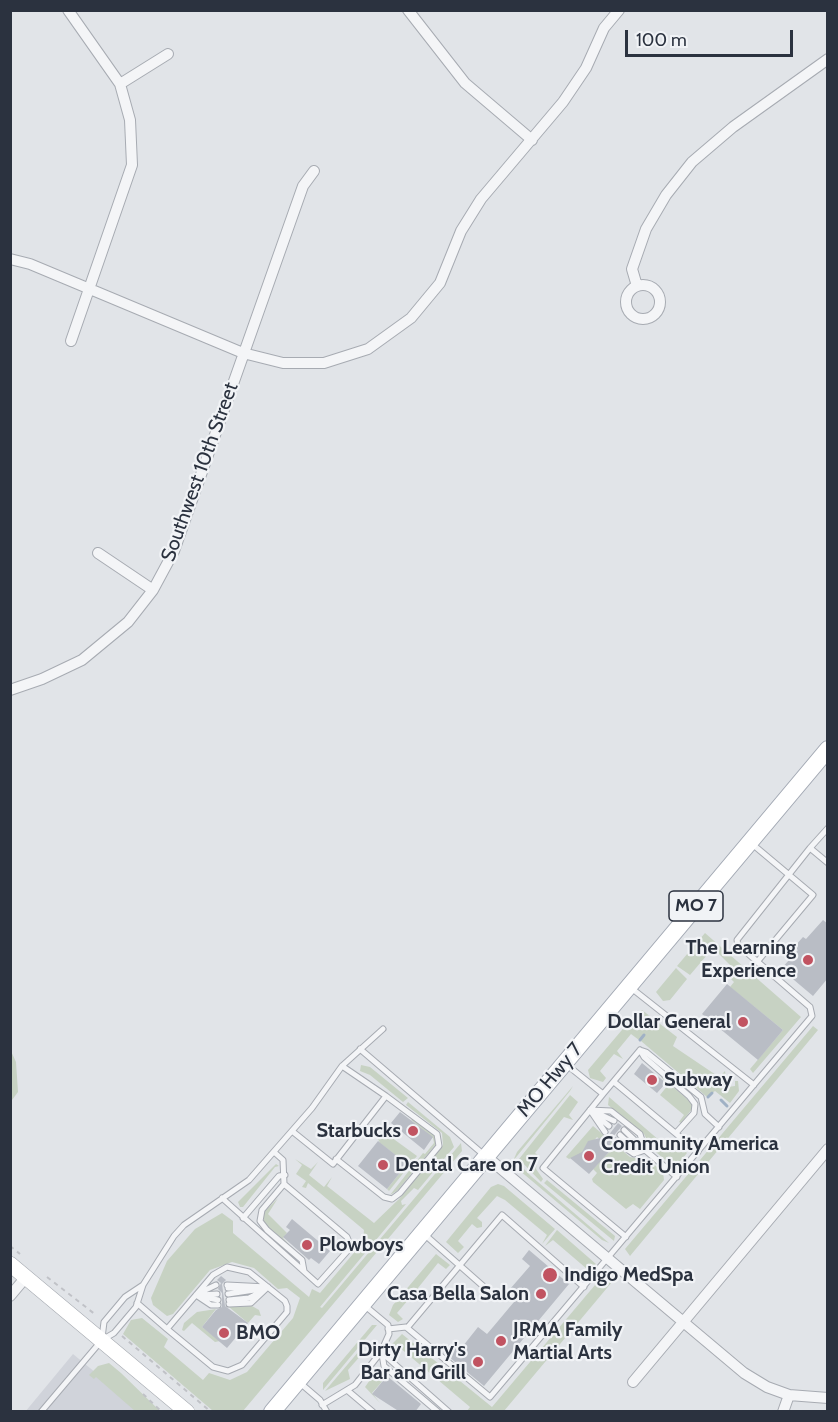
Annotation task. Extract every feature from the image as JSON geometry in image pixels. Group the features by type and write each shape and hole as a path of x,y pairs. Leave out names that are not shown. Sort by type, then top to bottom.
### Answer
{"main road":[{"name":"MO Hwy 7","path":"272,1412 827,750"},
{"path":"10,1264 187,1412"}],"street":[{"path":"68,10 120,84 130,120 132,165 71,341"},
{"path":"408,10 465,82 532,140"},
{"path":"10,259 30,264 243,353 283,363 324,363 368,349 411,318 440,283 461,231 481,199 563,102 586,68 604,28 620,10"},
{"path":"120,84 168,54"},
{"path":"637,286 632,269 646,230 666,195 692,162 733,126 828,59"},
{"name":"Southwest 10th Street","path":"10,690 42,679 82,660 128,622 153,591 174,551 303,186 314,171"},
{"path":"98,553 153,591"},
{"path":"633,1382 828,1149"},
{"path":"487,1157 744,1373 767,1387 789,1395 828,1398"},
{"path":"10,1296 26,1277"},
{"path":"783,1412 789,1395"}],"lane":[{"path":"388,1329 407,1328 490,1397 809,1021 813,1012 810,1007 738,945 737,940 828,828"},
{"path":"750,842 813,895 757,962"},
{"path":"810,848 828,863"},
{"path":"629,986 754,1085"},
{"path":"41,1412 102,1340 114,1333 137,1304 143,1285 174,1236 249,1180 292,1131 342,1066 383,1029"},
{"path":"360,1049 487,1157"},
{"path":"640,1050 646,1052 701,1097 705,1114 720,1127"},
{"path":"626,1237 543,1168 640,1050"},
{"path":"640,1050 644,1057 689,1096 695,1104 694,1113 676,1133"},
{"path":"564,1063 603,1094"},
{"path":"336,1160 384,1197 392,1198 400,1193 439,1146 437,1134 342,1066"},
{"path":"614,1082 698,1152"},
{"path":"292,1131 333,1164 387,1096"},
{"path":"590,1110 607,1116 611,1124"},
{"path":"590,1110 604,1132"},
{"path":"590,1110 611,1111 640,1134 645,1150"},
{"path":"624,1130 677,1177"},
{"path":"620,1135 632,1146 645,1150"},
{"path":"615,1141 634,1154 645,1150"},
{"path":"274,1152 283,1160 284,1184 262,1210 260,1221 267,1230 302,1260 305,1272"},
{"path":"243,1218 279,1176 285,1175"},
{"path":"222,1198 318,1284 351,1247 347,1236 284,1184"},
{"path":"407,1328 502,1215 584,1287"},
{"path":"423,1233 483,1286"},
{"path":"137,1304 167,1329 213,1367 220,1371 235,1370 287,1312 285,1301 243,1269 227,1267 213,1275 167,1329"},
{"path":"102,1340 104,1321 125,1297 143,1285"},
{"path":"268,1287 251,1303 228,1294 268,1287"},
{"path":"196,1295 217,1295 196,1295"},
{"path":"322,1405 355,1385 381,1352 389,1334 387,1325 362,1304"},
{"path":"381,1352 384,1366 438,1412"},
{"path":"381,1352 449,1412"},
{"path":"298,1381 327,1412"},
{"path":"347,1390 373,1412"}],"path":[{"path":"10,1246 26,1259"},
{"path":"42,1273 96,1315"},
{"path":"122,1336 211,1412"}],"shaded area":[{"path":"73,1354 142,1411 25,1412"}],"green space":[{"path":"705,933 801,1017 753,1073 750,1069 783,1030 730,987 734,982 731,979 737,972 713,948 690,975 677,966"},
{"path":"676,968 687,979 670,1000 663,1001 656,992"},
{"path":"642,1010 677,1037 673,1046 719,1077 725,1071 727,1087 735,1086 735,1081 738,1081 739,1091 730,1103 715,1091 707,1097 641,1041 644,1035 639,1040 631,1034 617,1051 623,1059 614,1054 600,1071 606,1078 603,1082 590,1078 588,1070"},
{"path":"813,1026 818,1030 630,1256 625,1249"},
{"path":"10,1049 16,1062 18,1092 12,1100"},
{"path":"361,1065 370,1067 408,1098 403,1102 370,1075 360,1071"},
{"path":"660,1076 692,1103 692,1109 681,1123 679,1122 684,1115 660,1095 668,1085"},
{"path":"573,1086 570,1091 513,1161 517,1152"},
{"path":"570,1095 578,1102 569,1115 573,1120 564,1117 535,1153 538,1155 536,1169 543,1179 541,1182 519,1159"},
{"path":"609,1097 667,1147 675,1141 687,1153 678,1164 670,1164 651,1148 644,1134 608,1105"},
{"path":"408,1102 450,1137 454,1147 418,1190 414,1188 401,1201 402,1205 406,1204 320,1307 322,1308 461,1143 462,1151 243,1411 213,1411 123,1334 131,1320 142,1318 168,1339 164,1347 203,1380 209,1373 230,1380 247,1372 293,1318 300,1298 287,1288 278,1289 254,1268 232,1262 210,1270 173,1314 167,1316 153,1305 151,1298 167,1261 195,1229 222,1213 233,1221 233,1233 309,1297 312,1289 320,1293 363,1242 364,1230 308,1183 306,1188 302,1187 306,1181 296,1174 302,1165 295,1159 311,1169 318,1162 309,1175 324,1187 332,1177 327,1186 374,1223 399,1199 443,1145 442,1133 406,1105"},
{"path":"413,1118 434,1135 436,1144 397,1191 390,1195 423,1153 425,1154 434,1143 433,1138 411,1120"},
{"path":"593,1126 630,1157 650,1161 663,1172 664,1180 640,1209 633,1204 626,1209 593,1182 592,1179 597,1173 593,1169 609,1152 608,1146 597,1137 593,1142 588,1142 582,1153 569,1159 566,1157"},
{"path":"384,1132 417,1156 389,1191 387,1189 407,1164 380,1143 378,1139"},
{"path":"517,1162 609,1243 602,1240 519,1170 515,1165"},
{"path":"276,1164 279,1166 275,1167 243,1207 240,1207 238,1202"},
{"path":"547,1180 615,1236 614,1241 544,1183"},
{"path":"498,1184 504,1186 555,1229 542,1244 547,1235 497,1196 477,1218 482,1222 482,1227 477,1228 472,1224 458,1241 464,1247 458,1253 446,1242 491,1187"},
{"path":"278,1198 268,1214 287,1233 283,1238 295,1251 264,1224 264,1212"},
{"path":"557,1230 596,1264 584,1277 582,1275 587,1269 553,1240 545,1246"},
{"path":"436,1254 450,1265 446,1269 438,1263 418,1288 424,1296 421,1298 414,1293 397,1313 403,1319 398,1322 389,1315 393,1305"},
{"path":"606,1272 615,1278 504,1411 467,1411 470,1407 399,1347 392,1348 392,1344 402,1334 492,1407"},
{"path":"252,1306 259,1310 261,1316 255,1315 248,1323 229,1307"},
{"path":"216,1309 202,1327 220,1341 215,1342 192,1323 184,1331 182,1330 184,1323 197,1312"},
{"path":"372,1325 377,1325 323,1390 323,1383"},
{"path":"359,1351 362,1354 348,1370 350,1379 325,1391"},
{"path":"109,1363 160,1411 135,1411 96,1377 94,1379 89,1375 98,1366"},
{"path":"377,1370 387,1376 372,1393 380,1403 365,1387"}],"building":[{"name":"The Learning Experience","path":"823,920 828,924 828,978 813,996 781,969 798,950 794,947 803,937 806,939"},
{"name":"Dollar General","path":"727,984 783,1030 758,1060 702,1014"},
{"name":"Subway","path":"642,1063 666,1083 657,1093 634,1074"},
{"name":"Starbucks","path":"400,1112 433,1137 424,1150 391,1123"},
{"name":"Community America Credit Union","path":"618,1123 622,1126 611,1139 609,1152 589,1174 570,1158 582,1152 588,1141 608,1136"},
{"name":"Dental Care on 7","path":"378,1141 407,1164 387,1189 358,1166"},
{"name":"Plowboys","path":"292,1219 330,1251 319,1264 311,1258 309,1260 283,1237 290,1230 286,1227"},
{"path":"529,1250 569,1284 484,1386 443,1352 450,1344 459,1351 478,1327 487,1334 493,1327 519,1296 510,1289 530,1266 522,1259"},
{"name":"BMO","path":"221,1276 226,1280 222,1284 225,1306 248,1323 227,1348 202,1327 216,1310 222,1307 222,1293 218,1289 221,1283 217,1280"},
{"path":"387,1376 421,1404 415,1412 400,1412 372,1394"}],"waterway":[{"path":"640,1040 644,1035"},
{"path":"708,1097 712,1093"},
{"path":"721,1100 727,1106"}],"place":[{"name":"The Learning Experience","path":"808,960"},
{"name":"Dollar General","path":"743,1022"},
{"name":"Subway","path":"652,1080"},
{"name":"Starbucks","path":"413,1131"},
{"name":"Community America Credit Union","path":"589,1156"},
{"name":"Dental Care on 7","path":"383,1165"},
{"name":"Plowboys","path":"307,1245"},
{"name":"Indigo MedSpa","path":"550,1275"},
{"name":"Casa Bella Salon","path":"541,1294"},
{"name":"BMO","path":"224,1333"},
{"name":"JRMA Family Martial Arts","path":"501,1341"},
{"name":"Dirty Harry's Bar and Grill","path":"478,1362"}]}
